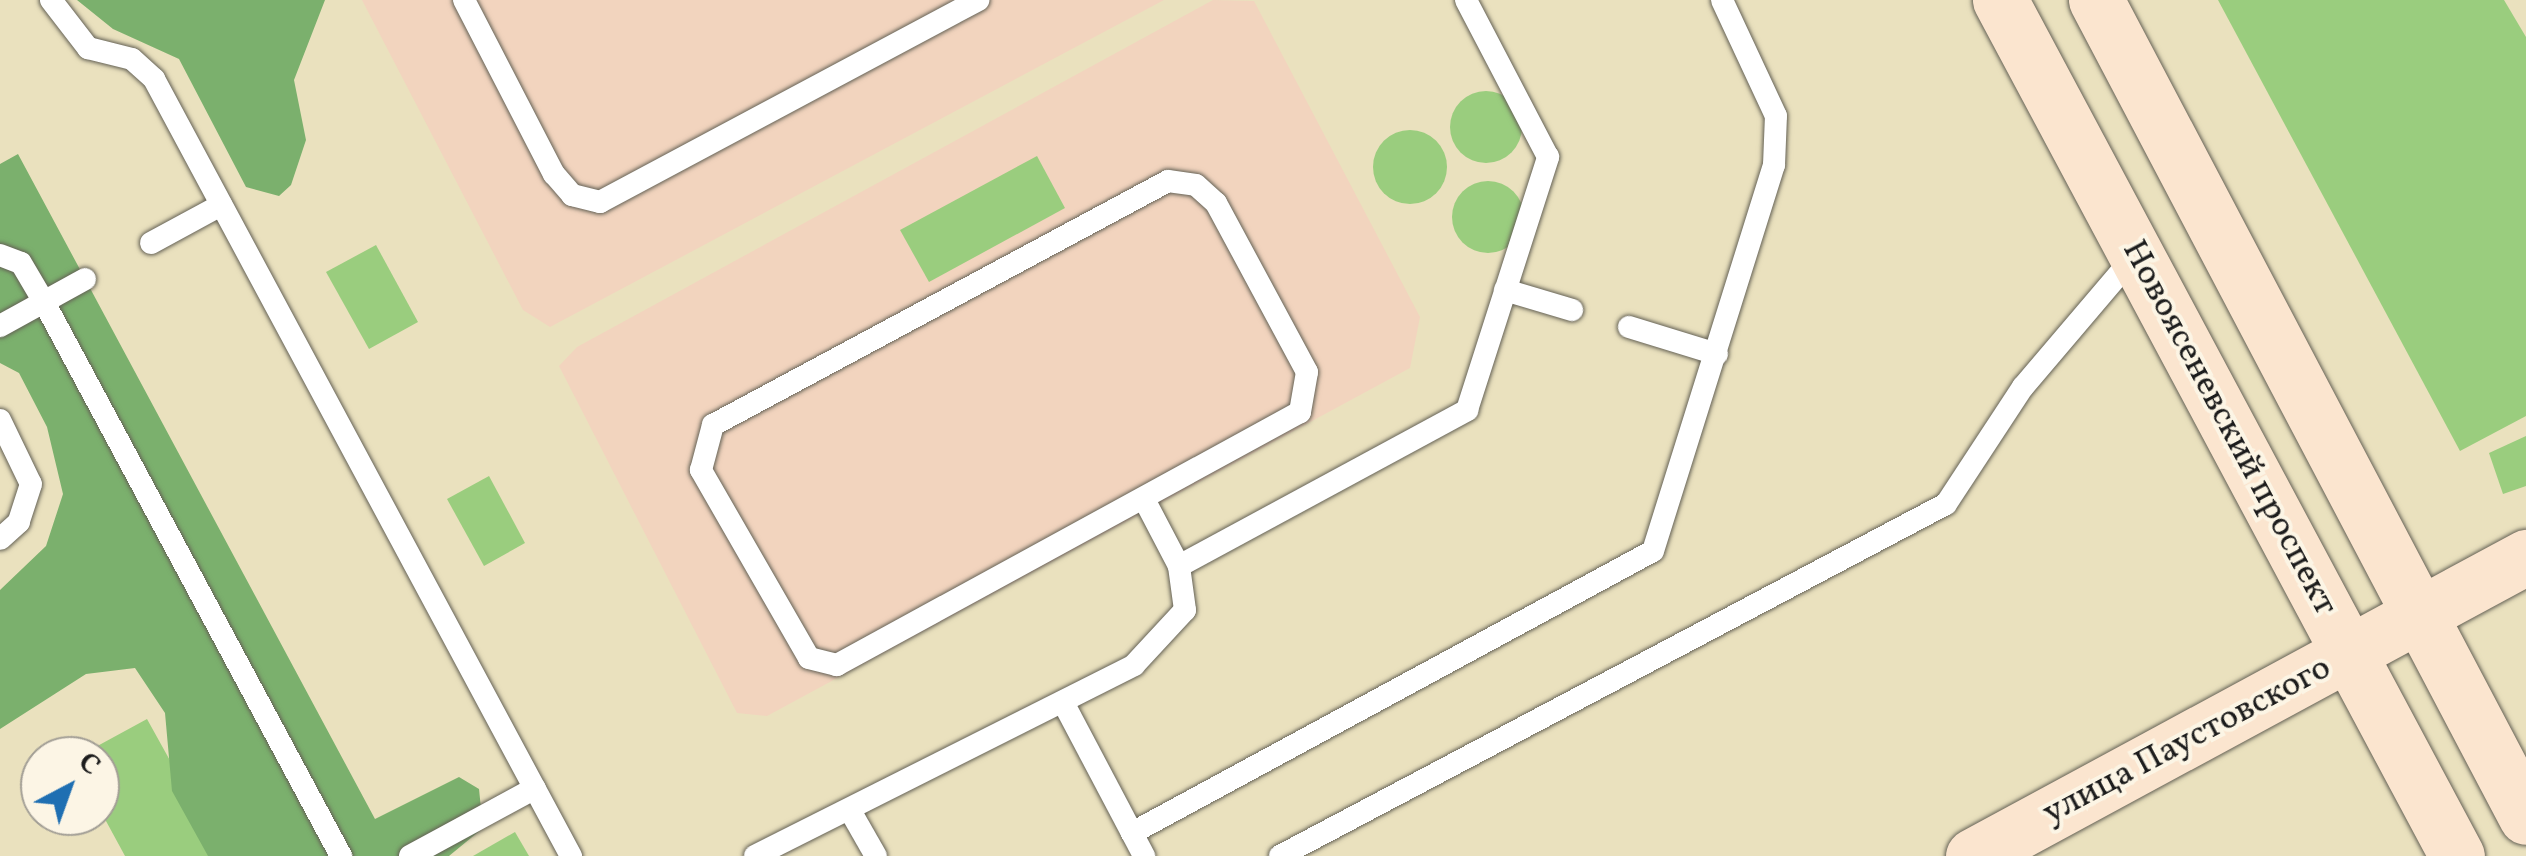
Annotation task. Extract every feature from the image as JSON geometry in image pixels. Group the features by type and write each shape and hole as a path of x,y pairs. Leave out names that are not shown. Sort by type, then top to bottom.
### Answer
{"main road":[{"name":"Новоясеневский проспект","path":"2000,0 2457,856"},
{"path":"2096,0 2526,817"},
{"name":"улица Паустовского","path":"1972,856 2526,557"}],"lane":[{"path":"52,0 88,48 144,66 571,856"},
{"path":"464,0 554,174 572,195 600,202 979,0"},
{"path":"1179,566 1451,424 1467,410 1548,157 1466,0"},
{"path":"1132,833 1632,570 1664,527 1774,166 1776,116 1722,0"},
{"path":"1168,181 1196,185 1216,203 1306,372 1308,392 1283,427 1145,500 837,665 809,658 792,637 701,470 702,444 734,411 1168,181"},
{"path":"151,243 221,204"},
{"path":"1280,856 1946,504 2023,387 2136,254"},
{"path":"0,255 21,262 44,302 341,856"},
{"path":"0,326 85,280"},
{"path":"1505,290 1572,310"},
{"path":"1629,327 1716,354"},
{"path":"0,420 31,484 19,522 0,539"},
{"path":"755,856 852,814 1134,664 1185,610 1179,566 1145,500"},
{"path":"1064,704 1144,856"},
{"path":"410,856 535,788"},
{"path":"852,814 876,856"}],"shaded area":[{"path":"362,0 1164,0 550,327 523,310"},
{"path":"1213,0 1254,1 1420,317 1410,368 767,716 737,713 559,366 577,347"}],"green space":[{"path":"77,0 325,0 294,80 306,140 291,185 279,196 246,187 179,59 113,29"},
{"path":"2218,0 2504,0 2526,37 2526,416 2460,451"},
{"path":"1486,91 1500,93 1512,101 1520,113 1520,141 1512,153 1500,161 1486,163 1472,161 1460,153 1452,141 1450,127 1452,113 1460,101 1472,93"},
{"path":"1410,130 1436,141 1447,167 1436,193 1410,204 1384,193 1373,167 1384,141"},
{"path":"18,154 375,819 459,777 479,789 483,828 449,856 208,856 172,791 165,713 135,668 86,674 0,729 0,590 46,546 63,494 47,427 19,373 0,363 0,164"},
{"path":"1037,156 1065,208 929,282 900,230"},
{"path":"1488,181 1514,191 1524,217 1514,243 1488,253 1462,243 1452,217 1462,191"},
{"path":"376,245 418,322 369,349 326,272"},
{"path":"2526,436 2526,486 2503,494 2489,453"},
{"path":"489,476 525,543 484,566 447,499"},
{"path":"147,719 223,856 125,856 114,836 120,836 120,736 116,736"},
{"path":"515,832 529,856 473,856"}]}
